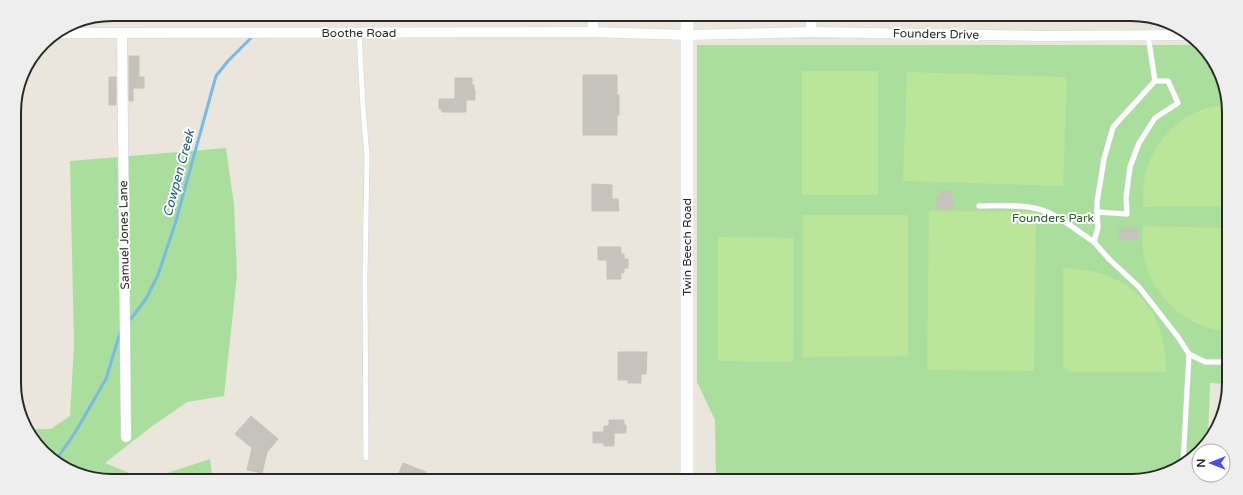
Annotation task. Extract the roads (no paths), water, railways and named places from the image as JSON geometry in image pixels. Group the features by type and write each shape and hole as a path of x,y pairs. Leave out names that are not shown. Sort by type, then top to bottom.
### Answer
{"street":[{"path":"593,21 593,32"},
{"name":"Twin Beech Road","path":"686,21 687,474"},
{"path":"811,21 811,32"},
{"name":"Boothe Road","path":"66,33 593,32 686,35"},
{"name":"Founders Drive","path":"686,35 811,32 1041,36 1180,35"},
{"name":"Samuel Jones Lane","path":"122,33 126,437"}],"lane":[{"path":"359,33 367,156 365,278 366,458"},
{"path":"1148,35 1155,81"},
{"path":"1094,242 1098,227 1097,212 1097,202 1104,159 1113,127 1155,81 1168,81 1178,103 1155,118 1139,143 1130,167 1126,198 1127,214 1097,212"},
{"path":"979,206 1018,206 1039,209 1054,215 1094,242 1109,259 1139,287 1178,337 1189,354 1205,362 1222,362"},
{"path":"1183,458 1189,354"}],"waterway":[{"name":"Cowpen Creek","path":"131,319 147,297 158,275 175,224 216,76 228,61 251,38"},
{"name":"Cowpen Creek","path":"58,457 76,431 106,379 120,333"}],"park label":[{"name":"Founders Park","path":"1053,218"}]}
